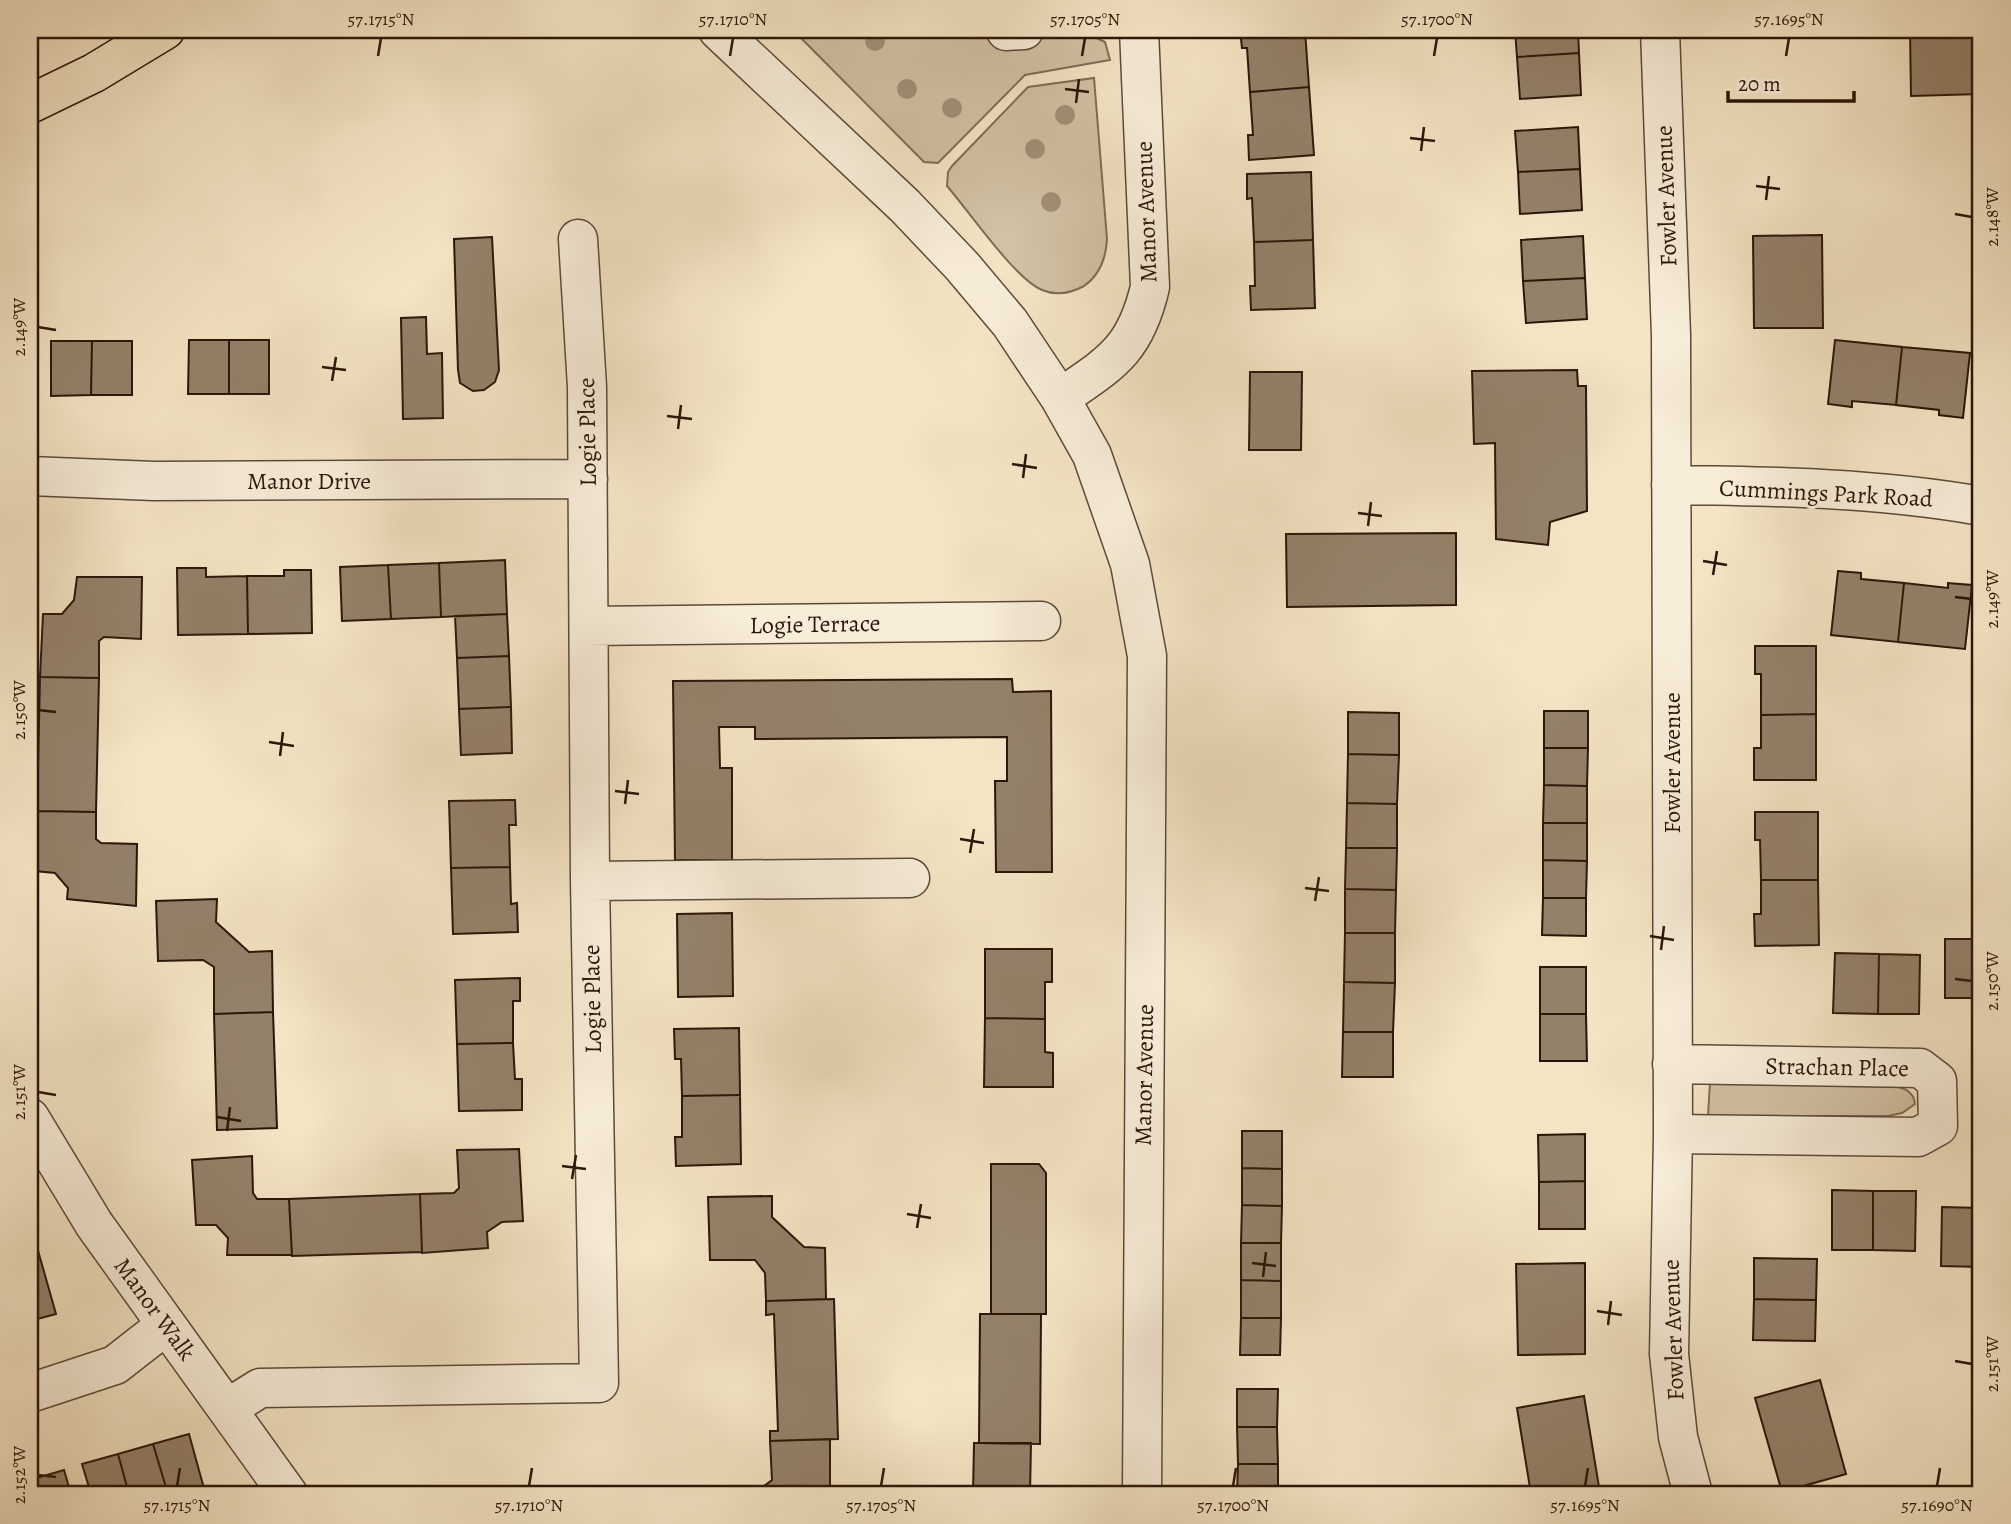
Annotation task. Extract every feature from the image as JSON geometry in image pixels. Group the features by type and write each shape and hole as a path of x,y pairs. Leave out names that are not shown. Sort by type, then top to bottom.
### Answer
{"main road":[{"path":"30,104 94,73 165,30"}],"street":[{"name":"Manor Avenue","path":"718,30 905,206 962,266 1010,323 1092,455 1130,564 1147,656 1142,1494"},
{"name":"Manor Avenue","path":"1059,398 1113,362 1134,334 1150,287 1139,30"},
{"name":"Fowler Avenue","path":"1660,30 1671,335 1673,1134 1669,1354 1678,1437 1693,1494"},
{"name":"Logie Place","path":"228,1408 260,1388 599,1383 590,881 587,387 579,239"},
{"name":"Manor Drive","path":"30,476 154,481 588,479"},
{"name":"Cummings Park Road","path":"1671,485 1836,491 1981,506"},
{"name":"Logie Terrace","path":"589,626 1041,621"},
{"path":"590,881 910,878"},
{"name":"Strachan Place","path":"1672,1064 1920,1068 1937,1081 1938,1115 1938,1126 1918,1138 1673,1134"},
{"name":"Manor Walk","path":"30,1118 94,1224 288,1494"},
{"path":"30,1392 115,1365 165,1326"}],"shaded area":[{"path":"793,30 1004,30 1006,40 1086,33 1105,42 1110,60 1025,75 938,163 924,162"},
{"path":"1094,78 1107,239 1105,253 1090,282 1063,293 1047,292 1031,283 992,243 947,186 948,172 1028,87"},
{"path":"1710,1082 1898,1087 1910,1092 1915,1104 1902,1113 1888,1116 1708,1116"}],"building":[{"path":"1240,30 1305,30 1309,87 1250,92 1247,48 1242,48"},
{"path":"1515,30 1578,30 1579,53 1517,57"},
{"path":"1910,30 1981,30 1981,94 1911,96"},
{"path":"1579,53 1581,95 1520,99 1517,57"},
{"path":"1309,87 1314,155 1249,160 1248,135 1253,135 1250,92"},
{"path":"1578,127 1580,169 1518,172 1515,131"},
{"path":"1580,169 1582,210 1520,214 1518,172"},
{"path":"1311,172 1313,240 1254,242 1252,198 1247,199 1247,174"},
{"path":"1822,235 1823,328 1754,328 1753,236"},
{"path":"1583,236 1585,278 1523,281 1521,240"},
{"path":"492,237 499,370 495,382 484,390 473,391 460,383 458,370 454,239"},
{"path":"1313,240 1315,308 1251,310 1250,286 1255,286 1254,242"},
{"path":"1585,278 1587,319 1526,323 1523,281"},
{"path":"426,317 427,354 442,353 443,418 403,419 401,318"},
{"path":"189,340 229,340 229,394 188,394"},
{"path":"229,340 269,340 269,394 229,394"},
{"path":"1835,340 1902,347 1896,405 1852,401 1852,407 1828,404"},
{"path":"51,341 92,341 91,395 51,396"},
{"path":"92,341 132,341 132,395 91,395"},
{"path":"1902,347 1970,353 1963,418 1939,415 1939,410 1896,405"},
{"path":"1577,370 1578,386 1586,386 1587,511 1550,522 1548,545 1496,539 1495,443 1474,444 1472,371"},
{"path":"1250,372 1302,372 1301,450 1249,450"},
{"path":"1456,533 1456,605 1287,607 1286,534"},
{"path":"505,560 507,614 441,617 439,563"},
{"path":"439,563 441,617 391,619 388,565"},
{"path":"388,565 391,619 342,621 340,567"},
{"path":"177,568 206,568 206,577 247,576 248,634 178,635"},
{"path":"284,570 311,570 312,633 248,634 247,576 284,576"},
{"path":"1838,571 1861,573 1861,579 1904,583 1898,642 1831,635"},
{"path":"77,577 142,577 141,639 104,637 99,641 99,678 40,677 43,614 62,614 74,600"},
{"path":"1904,583 1948,588 1948,583 1972,585 1965,649 1898,642"},
{"path":"507,614 509,656 457,658 455,616"},
{"path":"1755,646 1816,646 1816,714 1761,715 1761,674 1755,674"},
{"path":"509,656 511,707 459,709 457,658"},
{"path":"40,677 99,678 96,812 37,811"},
{"path":"1012,679 1013,692 1051,691 1052,872 996,872 995,781 1007,781 1007,737 755,739 755,727 719,727 720,768 732,768 732,860 675,860 673,681"},
{"path":"511,707 512,753 461,755 459,709"},
{"path":"1544,711 1588,711 1588,748 1544,748"},
{"path":"1348,712 1399,713 1399,755 1348,754"},
{"path":"1816,714 1816,780 1754,780 1754,748 1761,748 1761,715"},
{"path":"1544,748 1588,748 1587,786 1544,785"},
{"path":"1348,754 1399,755 1397,804 1347,803"},
{"path":"1544,785 1587,786 1587,823 1543,823"},
{"path":"515,800 516,825 509,825 510,867 451,868 449,801"},
{"path":"1347,803 1397,804 1397,848 1346,848"},
{"path":"37,811 96,812 96,839 101,843 137,844 136,906 67,899 68,888 55,873 35,871"},
{"path":"1755,812 1818,812 1818,880 1761,880 1760,840 1755,840"},
{"path":"1543,823 1587,823 1587,861 1543,860"},
{"path":"1346,848 1397,848 1396,890 1345,889"},
{"path":"1543,860 1587,861 1586,898 1543,898"},
{"path":"510,867 511,904 517,903 518,932 453,934 451,868"},
{"path":"1761,880 1818,880 1819,945 1755,946 1754,914 1761,914"},
{"path":"1345,889 1396,890 1395,933 1345,933"},
{"path":"1543,898 1586,898 1586,936 1542,935"},
{"path":"217,899 216,922 249,952 272,951 273,1012 214,1014 214,967 203,960 158,961 156,901"},
{"path":"732,913 733,996 678,997 677,914"},
{"path":"1345,933 1395,933 1395,983 1344,982"},
{"path":"1945,939 1981,939 1981,998 1945,998"},
{"path":"985,949 1052,949 1052,982 1045,982 1045,1019 985,1018"},
{"path":"1835,953 1879,954 1878,1014 1833,1013"},
{"path":"1879,954 1920,955 1919,1014 1878,1014"},
{"path":"1540,967 1586,967 1586,1014 1540,1014"},
{"path":"520,978 520,1001 513,1001 513,1043 457,1044 455,980"},
{"path":"1344,982 1395,983 1393,1032 1343,1032"},
{"path":"273,1012 277,1128 217,1130 214,1014"},
{"path":"1540,1014 1586,1014 1587,1061 1540,1061"},
{"path":"985,1018 1045,1019 1045,1052 1053,1053 1053,1087 984,1087"},
{"path":"739,1028 740,1095 682,1096 681,1059 675,1059 674,1029"},
{"path":"1343,1032 1393,1032 1393,1077 1342,1077"},
{"path":"513,1043 515,1079 522,1079 522,1110 459,1111 457,1044"},
{"path":"740,1095 741,1164 676,1166 675,1137 682,1137 682,1096"},
{"path":"1242,1131 1282,1131 1282,1169 1242,1168"},
{"path":"1585,1134 1585,1181 1539,1182 1538,1135"},
{"path":"519,1149 523,1221 502,1222 487,1232 488,1248 422,1253 420,1194 454,1193 459,1188 457,1150"},
{"path":"252,1156 253,1193 257,1199 289,1199 292,1255 227,1255 228,1238 216,1225 196,1225 192,1160"},
{"path":"991,1164 1039,1164 1046,1173 1046,1314 991,1314"},
{"path":"1242,1168 1282,1169 1282,1206 1242,1205"},
{"path":"1585,1181 1585,1229 1539,1229 1539,1182"},
{"path":"1832,1190 1873,1191 1873,1250 1832,1250"},
{"path":"1873,1191 1916,1191 1915,1251 1873,1250"},
{"path":"420,1194 422,1252 292,1256 289,1199"},
{"path":"772,1196 772,1217 804,1247 825,1248 826,1299 766,1301 765,1273 755,1260 710,1260 708,1197"},
{"path":"1242,1205 1282,1206 1281,1243 1241,1243"},
{"path":"1942,1207 1981,1208 1981,1267 1941,1266"},
{"path":"1241,1243 1281,1243 1281,1281 1241,1280"},
{"path":"37,1247 56,1314 30,1321 30,1249"},
{"path":"1754,1258 1817,1259 1816,1300 1754,1299"},
{"path":"1585,1263 1585,1354 1518,1355 1516,1264"},
{"path":"1241,1280 1281,1281 1281,1318 1241,1318"},
{"path":"834,1299 838,1439 770,1441 770,1431 778,1431 774,1314 766,1315 766,1301"},
{"path":"1754,1299 1816,1300 1815,1341 1753,1340"},
{"path":"980,1314 1041,1314 1040,1444 979,1443"},
{"path":"1241,1318 1281,1318 1280,1355 1240,1355"},
{"path":"1820,1380 1846,1474 1782,1492 1755,1398"},
{"path":"1237,1389 1278,1389 1277,1427 1237,1427"},
{"path":"1584,1396 1599,1487 1558,1494 1531,1494 1517,1408"},
{"path":"1237,1427 1277,1427 1278,1464 1238,1464"},
{"path":"189,1434 205,1492 168,1494 153,1444"},
{"path":"830,1439 830,1494 716,1494 760,1489 772,1480 770,1441"},
{"path":"974,1443 1031,1443 1030,1494 973,1494"},
{"path":"153,1444 168,1494 129,1494 118,1454"},
{"path":"118,1454 129,1494 91,1494 82,1464"},
{"path":"1238,1464 1278,1464 1278,1494 1237,1494"},
{"path":"64,1470 71,1494 33,1494 30,1480"}]}
